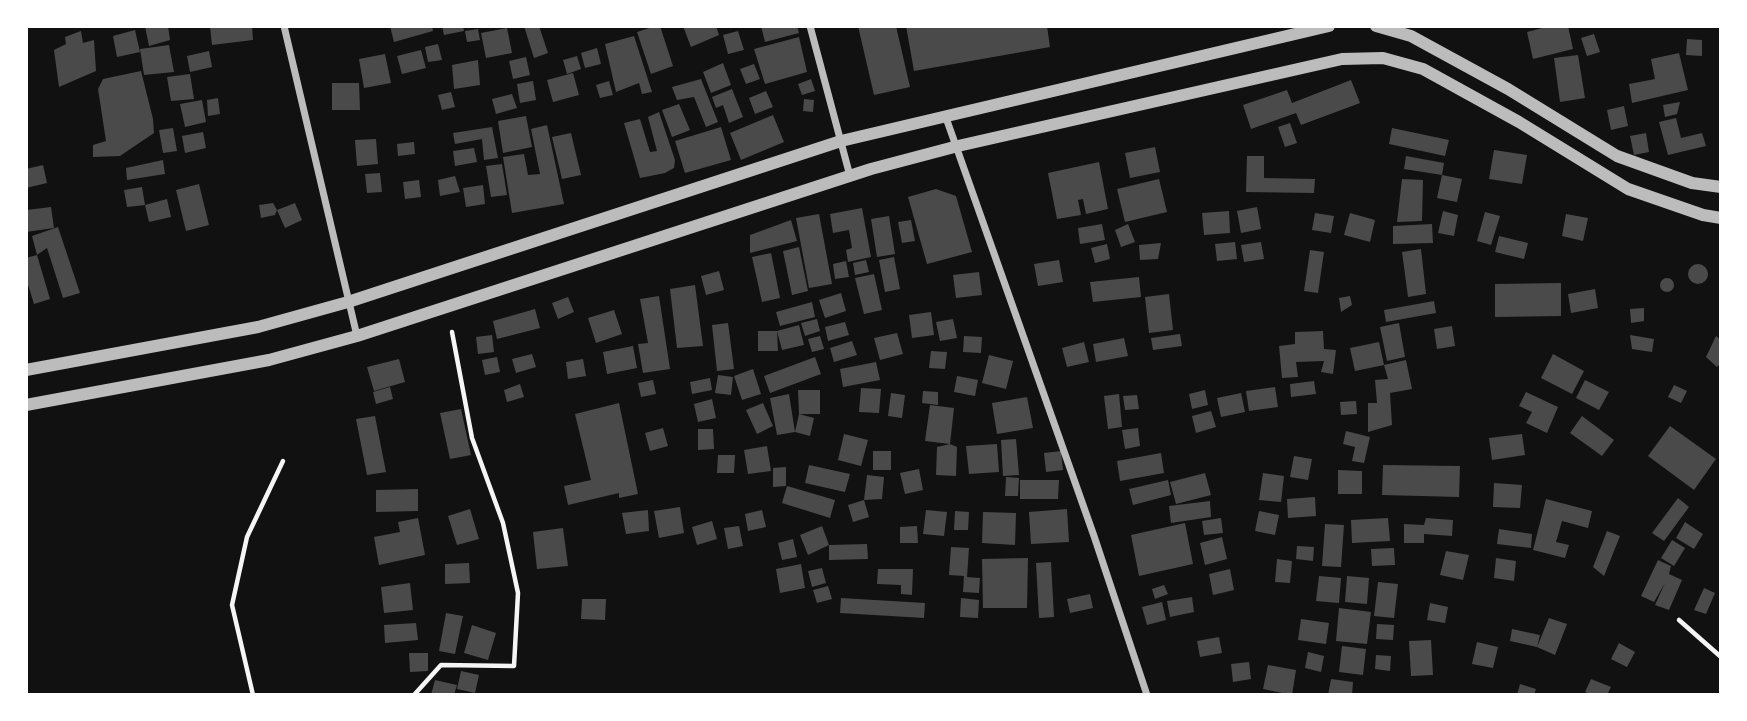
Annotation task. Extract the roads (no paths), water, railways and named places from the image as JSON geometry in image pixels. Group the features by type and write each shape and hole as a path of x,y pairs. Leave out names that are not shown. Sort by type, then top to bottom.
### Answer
{"street":[{"path":"284,26 356,336"},
{"path":"810,26 850,176"},
{"path":"26,370 258,327 348,302 841,141 1329,26"},
{"path":"1376,26 1411,36 1508,89 1617,156 1692,183 1721,187"},
{"path":"26,405 269,360 356,336 850,176 958,146 1342,59 1383,58 1423,69 1519,122 1628,189 1721,219"},
{"path":"945,115 1147,695"}]}
